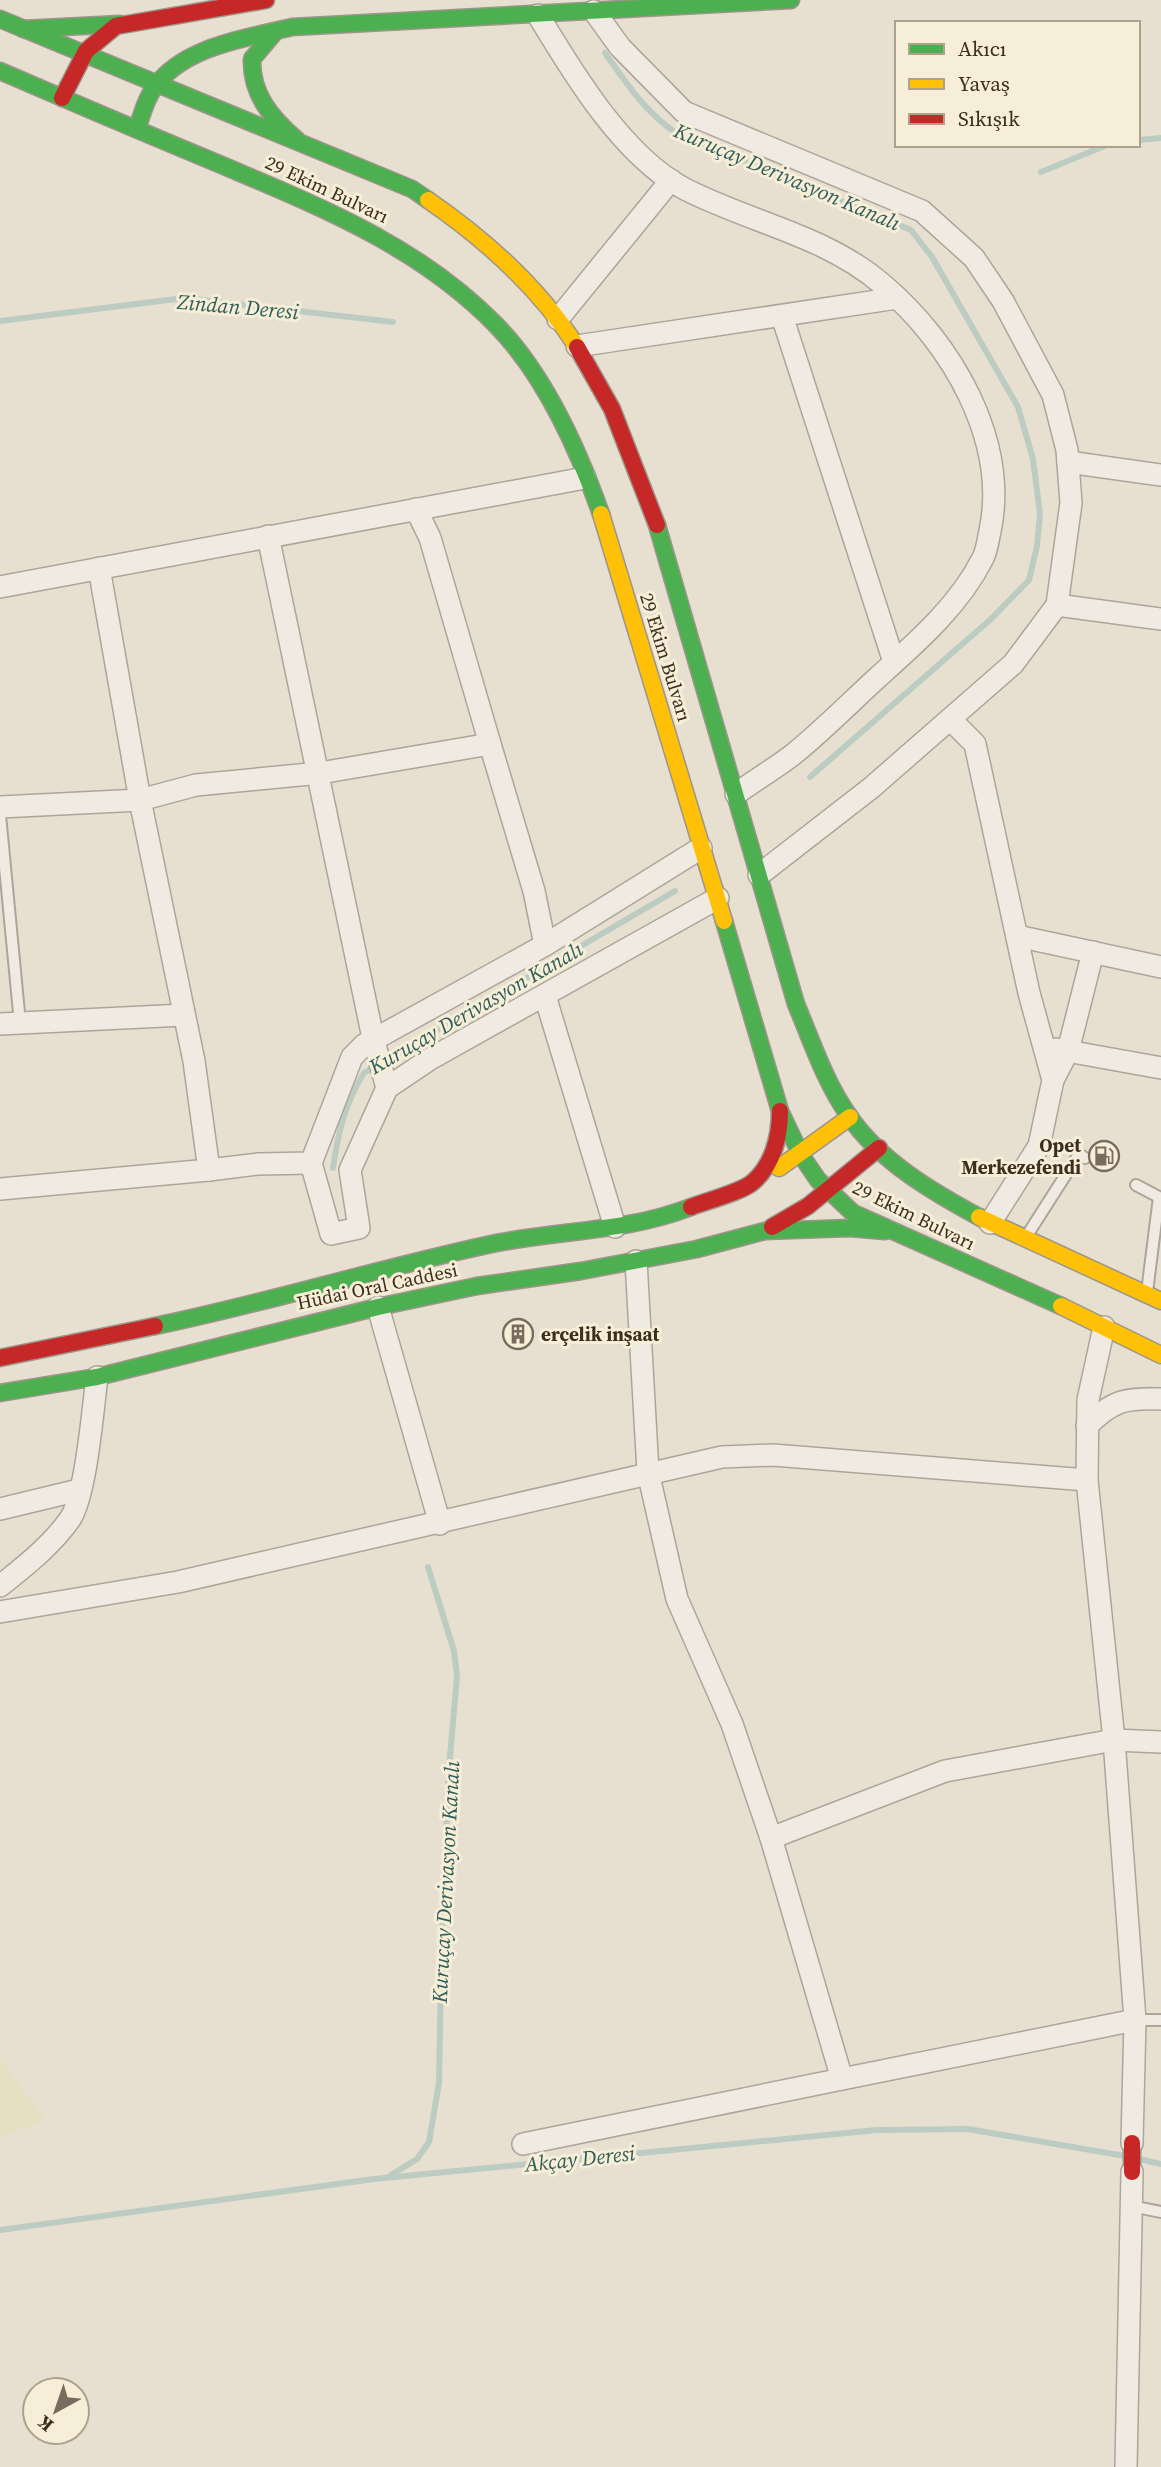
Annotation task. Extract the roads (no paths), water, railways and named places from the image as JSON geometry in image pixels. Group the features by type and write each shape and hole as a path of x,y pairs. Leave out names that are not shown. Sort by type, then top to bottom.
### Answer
{"main road":[{"path":"23,29 130,23 265,0"},
{"path":"137,129 155,86 169,73 215,48 292,27 516,8 538,15 594,5 791,0"},
{"name":"29 Ekim Bulvarı","path":"0,19 155,86 412,189 471,229 517,271 558,319 599,382 651,501 796,1004 830,1082 850,1117 879,1148 924,1182 990,1223 1154,1298"},
{"path":"62,98 81,53 99,37 130,23"},
{"path":"275,32 253,59 253,82 267,111 302,144"},
{"name":"29 Ekim Bulvarı","path":"0,71 367,227 453,284 488,314 523,356 567,431 605,528 780,1111 800,1155 826,1192 853,1213 1033,1292 1161,1355"},
{"path":"752,1184 773,1153 780,1134 780,1111"},
{"name":"Hüdai Oral Caddesi","path":"0,1357 188,1318 490,1244 615,1227 671,1215 752,1184 800,1155 850,1117"},
{"path":"765,1231 798,1213 879,1148"},
{"path":"765,1231 850,1228 892,1231"},
{"name":"Hüdai Oral Caddesi","path":"0,1393 97,1377 379,1307 477,1286 636,1261 765,1231"},
{"path":"1132,2143 1132,2172"}],"street":[{"path":"130,0 130,23"},
{"path":"594,5 620,47 684,112 922,211 974,258 1003,301 1053,395 1068,462 1071,503 1057,605 1013,664 951,720 759,875"},
{"path":"538,15 581,86 615,128 657,170 683,188 827,248 881,282 941,350 978,414 992,463 995,505 985,555 965,588 894,662 794,753 736,794"},
{"path":"558,319 671,180"},
{"path":"577,346 897,298"},
{"path":"782,316 894,662"},
{"path":"1068,462 1161,475"},
{"path":"0,587 585,478"},
{"path":"416,509 430,538 534,891 545,945"},
{"path":"268,536 375,1043 385,1083 350,1170 359,1227 331,1234 311,1163 352,1057 375,1043 545,945 701,848"},
{"path":"99,568 140,800 200,1099 209,1170"},
{"path":"1057,605 1161,618"},
{"path":"951,720 975,744 1017,936 1053,1080"},
{"path":"0,807 140,800 196,785 320,773 490,744"},
{"path":"385,1083 718,898"},
{"path":"1017,936 1161,967"},
{"path":"990,1223 1039,1146 1053,1080 1068,1051 1093,952"},
{"path":"545,996 615,1227"},
{"path":"10,1023 184,1015"},
{"path":"1044,1047 1161,1068"},
{"path":"0,1189 258,1164 311,1163"},
{"path":"636,1261 648,1472 677,1599 732,1724 771,1838 842,2079"},
{"path":"379,1307 440,1524"},
{"path":"1104,1327 1088,1400 1087,1480 1114,1740 1135,2020 1132,2143"},
{"path":"0,1586 41,1553 72,1517 86,1460 97,1377"},
{"path":"1087,1426 1102,1412 1123,1399 1161,1399"},
{"path":"0,1612 178,1582 440,1524 648,1472 722,1457 773,1455 1087,1480"},
{"path":"0,1509 79,1490"},
{"path":"771,1838 945,1771 1114,1740 1161,1742"},
{"path":"523,2144 1135,2020"},
{"path":"1126,2467 1132,2172"}],"lane":[{"path":"0,815 10,1023"},
{"path":"1025,1239 1079,1154 1085,1158"},
{"path":"1136,1185 1159,1197 1154,1298"},
{"path":"1135,2020 1161,2020"},
{"path":"1131,2206 1161,2212"}],"waterway":[{"name":"Kuruçay Derivasyon Kanalı","path":"605,53 646,107 676,133 911,230 932,257 1018,407 1033,459 1040,514 1037,546 1029,580 991,619 810,777"},
{"name":"Zindan Deresi","path":"1140,140 1161,138"},
{"name":"Zindan Deresi","path":"1041,172 1102,147"},
{"name":"Zindan Deresi","path":"0,321 184,298 393,322"},
{"name":"Kuruçay Derivasyon Kanalı","path":"333,1168 343,1119 364,1073 675,891"},
{"name":"Kuruçay Derivasyon Kanalı","path":"391,2175 417,2159 429,2142 439,2083 442,1918 449,1768 457,1676 454,1651 428,1567"},
{"name":"Akçay Deresi","path":"0,2230 374,2179 877,2130 968,2129 1125,2156"},
{"name":"Akçay Deresi","path":"1139,2159 1161,2164"}],"place":[{"name":"Opet Merkezefendi","path":"1104,1156"},
{"name":"erçelik inşaat","path":"518,1334"}]}
